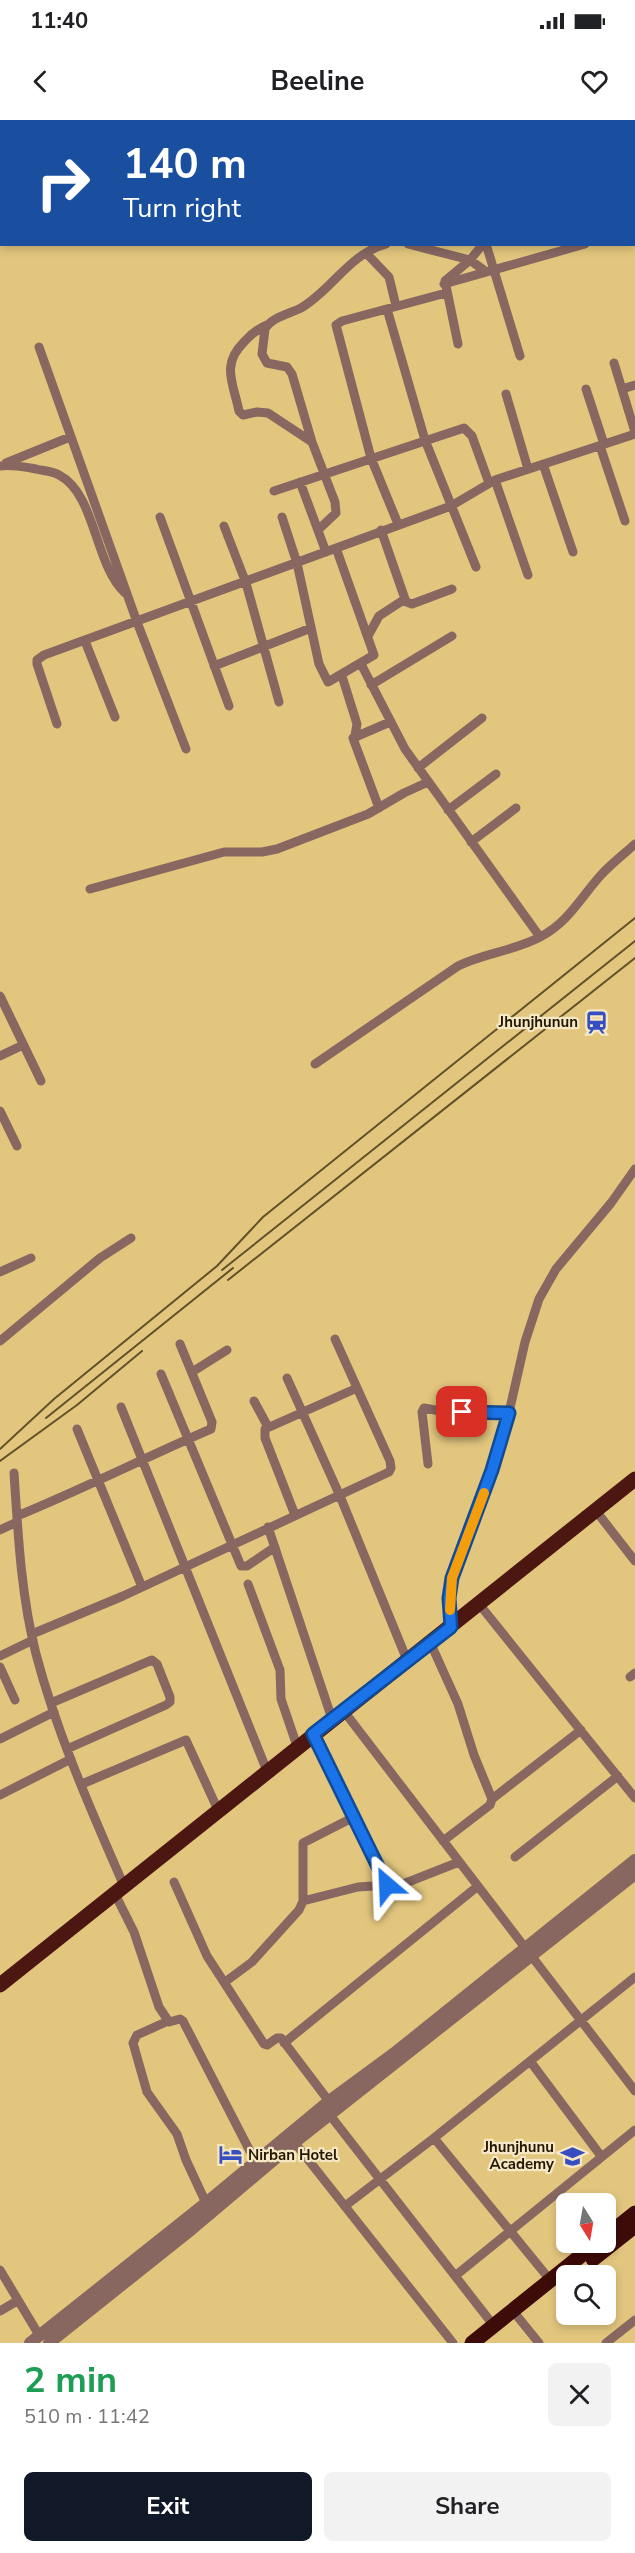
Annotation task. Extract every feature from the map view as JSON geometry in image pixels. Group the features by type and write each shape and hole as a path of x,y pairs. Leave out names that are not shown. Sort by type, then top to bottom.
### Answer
{"highway":[{"path":"616,2228 635,2213"},
{"path":"587,2265 635,2226"},
{"path":"487,2343 550,2281 584,2253"},
{"path":"472,2343 494,2326 516,2315 556,2288"}],"main road":[{"path":"0,1985 297,1746 451,1627 635,1479"}],"street":[{"path":"312,442 288,424 262,412 241,414 230,360 254,332 310,302 352,262 366,252 382,246"},
{"path":"416,246 470,260 489,271"},
{"path":"458,344 445,288 449,276 470,260 483,246"},
{"path":"485,246 489,271 519,356"},
{"path":"545,246 548,255"},
{"path":"398,524 371,458 336,325 342,321 392,308 489,271 578,246"},
{"path":"366,252 389,277 392,308 425,440 476,567"},
{"path":"267,325 263,339 263,357 267,363 284,366 290,370 312,442 335,502 336,513 318,530"},
{"path":"39,347 127,595 186,749"},
{"path":"57,724 37,660 44,655 246,583 381,530 451,506 492,482 635,433 614,363"},
{"path":"622,389 635,385"},
{"path":"586,389 625,521"},
{"path":"506,394 528,469"},
{"path":"288,424 304,411"},
{"path":"274,491 459,429 467,429 492,482 528,575"},
{"path":"1,466 70,437"},
{"path":"25,455 45,471"},
{"path":"543,464 573,552"},
{"path":"1,466 14,465 57,474 74,489 84,506 115,584 127,595"},
{"path":"74,489 87,482"},
{"path":"282,516 297,563 319,664 326,680 330,682 374,655 331,550 318,530 300,482"},
{"path":"159,517 229,706"},
{"path":"224,526 246,583 279,702"},
{"path":"381,530 405,597 404,601"},
{"path":"103,558 107,537"},
{"path":"404,601 412,604 452,589"},
{"path":"368,636 379,616 404,601"},
{"path":"214,666 311,628"},
{"path":"371,685 452,636"},
{"path":"85,640 115,717"},
{"path":"361,664 390,722 418,768 540,937"},
{"path":"342,676 357,724 353,738 380,808"},
{"path":"418,768 482,718"},
{"path":"353,738 390,722"},
{"path":"448,810 496,774"},
{"path":"90,889 224,852 268,852 380,808 428,782"},
{"path":"471,842 516,808"},
{"path":"315,1064 458,966 478,957 540,937 568,916 600,876 635,844"},
{"path":"0,996 41,1081"},
{"path":"0,1056 23,1045"},
{"path":"0,1111 3,1125 17,1146"},
{"path":"451,1627 449,1598 452,1578 496,1459 525,1342 545,1286 635,1169"},
{"path":"0,1341 100,1258 131,1238"},
{"path":"0,1272 31,1258"},
{"path":"0,1656 33,1637 386,1474 391,1468 335,1339"},
{"path":"0,1530 17,1519 99,1482 188,1437 209,1430 213,1425 180,1344"},
{"path":"192,1372 227,1350"},
{"path":"161,1374 243,1568 275,1547"},
{"path":"287,1378 340,1496 407,1660"},
{"path":"295,1515 264,1434 268,1427 357,1388"},
{"path":"254,1401 268,1427"},
{"path":"121,1407 267,1771"},
{"path":"428,1464 422,1412 424,1408 447,1412 509,1413"},
{"path":"77,1429 142,1587"},
{"path":"14,1473 19,1550 33,1637 52,1708 82,1784 159,2007 168,2021"},
{"path":"596,1511 635,1561"},
{"path":"268,1527 337,1715 443,1841 635,2091"},
{"path":"248,1584 280,1670 281,1699 297,1746"},
{"path":"479,1604 635,1798"},
{"path":"430,1642 459,1704 479,1768 492,1799"},
{"path":"0,1739 52,1708 152,1660 157,1664 170,1697 171,1702 166,1706 69,1754 0,1796"},
{"path":"0,1667 15,1700"},
{"path":"443,1841 490,1805 492,1799 581,1730"},
{"path":"313,1734 387,1885"},
{"path":"82,1784 186,1740 218,1810"},
{"path":"514,1857 618,1776"},
{"path":"225,1982 258,1956 295,1915 303,1901 303,1843 354,1817"},
{"path":"528,1952 635,1860"},
{"path":"303,1901 358,1887 415,1880 459,1862"},
{"path":"39,2340 192,2229 292,2138 528,1952 635,1874"},
{"path":"174,1882 207,1956 264,2044 267,2045 279,2037 284,2043 380,2179 494,2326"},
{"path":"284,2043 477,1886"},
{"path":"345,2206 635,1977"},
{"path":"206,2203 177,2134 147,2092 133,2043 137,2036 168,2021 172,2023 180,2019 183,2021 255,2161"},
{"path":"530,2061 602,2156"},
{"path":"455,2276 635,2130"},
{"path":"39,2340 255,2161 292,2138"},
{"path":"292,2138 453,2343"},
{"path":"434,2138 550,2281"},
{"path":"0,2270 39,2340"},
{"path":"0,2311 17,2301"},
{"path":"516,2315 538,2343"},
{"path":"606,2343 635,2320"}],"railway":[{"path":"0,1449 54,1399 217,1266 263,1217 635,918"},
{"path":"222,1270 635,941"},
{"path":"228,1280 635,958"},
{"path":"46,1418 233,1268"},
{"path":"0,1461 77,1405 142,1351"}],"slow traffic":[{"path":"450,1610 452,1578 484,1493"}],"place":[{"name":"Jhunjhunun","path":"596,1022"},
{"name":"Nirban Hotel","path":"230,2155"},
{"name":"Jhunjhunu Academy","path":"572,2156"}],"route":[{"path":"387,1885 313,1734 451,1627 449,1598 452,1578 503,1439 509,1413 462,1412"}]}
